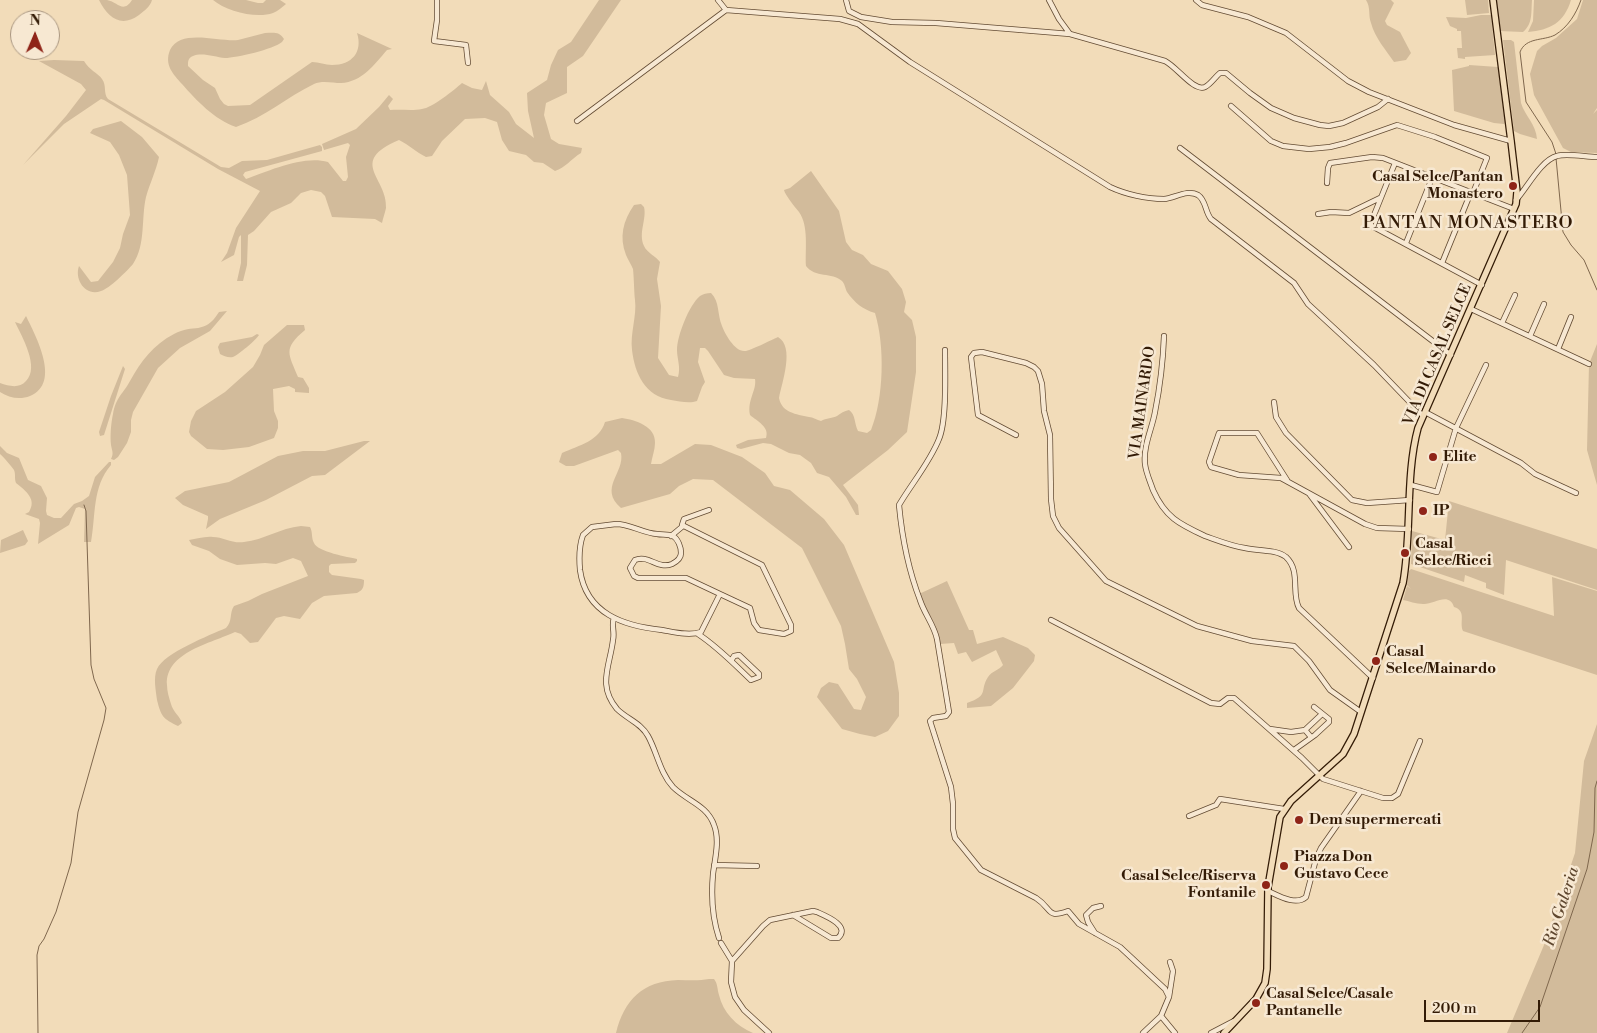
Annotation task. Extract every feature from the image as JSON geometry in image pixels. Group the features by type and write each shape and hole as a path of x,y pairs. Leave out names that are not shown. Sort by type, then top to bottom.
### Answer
{"main road":[{"name":"VIA DI CASAL SELCE","path":"1224,1033 1258,996 1266,979 1268,891 1278,823 1284,809 1347,748 1353,736 1402,590 1406,565 1416,439 1424,414 1514,209 1516,200 1511,141 1493,0"}],"street":[{"path":"437,0 434,41 466,45 468,63"},
{"path":"718,0 726,10"},
{"path":"846,0 849,10 859,16 888,22 936,23 1070,34 1165,61 1175,67 1191,84 1198,88 1205,86 1220,73 1226,73 1275,110 1320,126 1343,123 1378,107 1388,100"},
{"path":"1049,0 1070,34"},
{"path":"1196,0 1202,5 1248,17 1286,33 1348,81 1365,90 1454,125 1511,141"},
{"path":"577,121 726,10 840,19 855,23 910,62 1108,186 1127,193 1159,198 1168,198 1187,193 1198,196 1202,200 1211,220 1294,283 1309,305 1374,364 1424,414 1456,428 1521,463 1535,474 1576,493"},
{"path":"855,23 859,16"},
{"path":"1230,106 1272,142 1294,147 1330,147 1346,144 1395,125 1487,158 1442,263"},
{"path":"1180,148 1451,355"},
{"path":"1516,200 1534,176 1557,156 1597,157"},
{"path":"1327,183 1330,163 1376,157 1514,209"},
{"path":"1395,163 1370,224 1482,284"},
{"path":"1406,243 1432,178"},
{"path":"1318,214 1331,212 1349,213 1381,197"},
{"path":"1502,324 1515,295"},
{"path":"1530,336 1544,304"},
{"path":"1471,309 1589,364"},
{"path":"1558,349 1571,317"},
{"name":"VIA MAINARDO","path":"1164,336 1156,407 1145,460 1148,477 1160,505 1168,515 1180,524 1221,542 1241,548 1274,552 1286,557 1293,570 1298,607 1373,678"},
{"path":"945,350 945,386 940,438 898,505 903,539 914,581 920,601 934,628 937,639 949,712 946,716 933,718 930,721 951,787 954,837 982,871 1036,898 1054,914 1068,911 1078,924 1120,947 1163,987 1169,997"},
{"path":"1016,435 978,415 971,357 974,352 982,352 1028,364 1038,371 1042,384 1044,411 1050,435 1053,516 1059,528 1106,581 1197,626 1254,642 1294,646 1309,661 1330,690 1361,712"},
{"path":"1411,485 1437,492 1456,428 1486,365"},
{"path":"1274,402 1276,417 1286,433 1354,501 1367,503 1410,500"},
{"path":"1287,480 1257,434 1245,432 1218,433 1209,462 1210,467 1239,474 1277,477 1287,480 1367,525 1408,530"},
{"path":"1310,494 1349,547"},
{"path":"671,536 683,526 682,522 684,519 709,510"},
{"path":"683,526 763,566 791,625 791,631 784,634 760,630 755,624 749,608 686,578 638,578 632,574 631,566 638,558 644,558 663,566 671,565 681,555 681,548 671,536 650,533 618,524 592,527 582,535 580,564 584,588 599,608 614,618 650,629 698,634 710,641 731,661 752,680 759,677 759,674 739,655 734,656 731,661"},
{"path":"698,634 702,632 720,594"},
{"path":"614,618 612,623 614,639 605,677 610,696 618,709 639,725 647,734 671,784 680,793 701,807 711,818 717,834 711,900 720,940 732,961 731,982 736,1000 769,1033"},
{"path":"1051,620 1212,703 1220,704 1229,697 1234,698 1294,750 1325,780 1385,798 1396,796 1404,783 1420,740"},
{"path":"1294,750 1329,722 1329,719 1314,707"},
{"path":"1269,728 1290,732 1305,730 1322,714"},
{"path":"1305,730 1310,737"},
{"path":"1268,891 1294,901 1306,898 1316,859 1321,848 1361,791"},
{"path":"1189,816 1216,805 1220,799 1284,809"},
{"path":"714,864 758,866"},
{"path":"1098,936 1088,922 1086,915 1093,908 1101,906"},
{"path":"732,961 767,923 777,918 793,915 818,912 839,925 842,929 841,934 836,938 830,937 793,915"},
{"path":"1143,1033 1161,1016 1169,997 1173,971 1170,962"},
{"path":"1161,1016 1175,1033"},
{"path":"1211,1033 1237,1019"}],"shaded area":[{"path":"99,0 111,1 123,7 132,0 152,0 149,7 139,15 126,21 121,21 111,16"},
{"path":"213,0 246,0 263,3 266,0 280,0 286,4 273,13 258,15 233,11"},
{"path":"599,0 621,0 583,56 567,67 567,93 546,103 544,115 551,139 559,144 582,148 581,153 562,168 555,171 543,163 534,162 526,155 509,151 502,140 497,122 485,118 465,119 442,141 432,156 426,157 399,140 384,148 375,156 373,163 374,171 385,197 386,208 382,223 375,219 332,217 325,196 321,192 311,190 301,193 291,203 271,212 248,235 247,265 243,281 237,281 241,263 241,235 234,255 221,262 227,253 236,228 260,191 218,169 104,100 101,99 64,124 23,165 86,90 81,84 39,61 84,61 102,79 108,99 221,167 229,168 242,161 267,160 320,145 322,147 322,151 245,172 243,175 246,179 297,162 318,160 328,162 343,181 346,181 348,177 346,157 350,145 348,143 324,150 322,144 356,129 389,95 393,99 388,106 390,110 422,109 437,102 462,83 482,90 486,81 490,95 509,112 516,124 534,138 528,111 527,93 547,80 558,50 571,42"},
{"path":"1366,0 1391,0 1394,3 1385,21 1387,25 1400,32 1411,53 1406,60 1394,62 1381,44 1370,20"},
{"path":"1465,0 1488,0 1489,13 1467,15"},
{"path":"1494,0 1532,0 1531,18 1523,32 1499,31"},
{"path":"1534,0 1571,0 1560,20 1555,24 1528,32 1533,21"},
{"path":"1583,0 1597,0 1597,108 1593,114 1597,110 1597,153 1571,152 1563,148 1534,95 1530,74 1537,51 1556,38 1577,19"},
{"path":"1491,15 1495,55 1465,57 1465,59 1458,58 1457,48 1462,48 1461,31 1457,31 1457,29 1450,26 1446,17 1466,18"},
{"path":"265,33 278,34 284,39 278,45 255,53 225,58 197,55 189,59 188,66 215,88 224,104 228,106 250,105 312,62 332,65 345,63 350,60 357,51 357,33 392,49 387,50 367,72 355,80 341,83 324,82 314,84 257,118 236,127 213,115 187,90 170,69 168,55 170,50 175,43 182,39 238,40"},
{"path":"1503,40 1514,42 1521,103 1535,129 1537,139 1514,131"},
{"path":"1469,65 1498,67 1504,124 1494,123 1454,111 1452,70"},
{"path":"121,121 142,137 159,157 146,197 142,240 137,257 133,264 109,287 101,291 91,292 82,286 80,282 78,277 79,266 91,282 98,281 113,262 120,248 130,215 127,175 119,155 110,142 90,133 93,129"},
{"path":"811,171 839,211 846,242 852,250 863,255 871,264 888,271 902,289 906,302 904,312 912,320 916,337 916,372 907,432 888,450 843,485 858,505 859,515 856,515 846,497 829,477 817,473 811,463 800,455 789,453 771,444 763,443 741,449 737,448 736,445 748,440 766,438 765,427 750,415 749,410 755,387 755,379 734,378 724,375 708,351 705,348 700,348 698,362 705,382 697,401 671,400 662,398 648,389 639,375 633,359 632,337 635,306 633,269 624,248 623,229 634,205 641,204 645,212 642,241 647,251 660,262 657,279 661,306 658,358 669,375 678,377 678,344 681,329 688,313 700,296 711,293 716,300 723,329 738,349 748,351 778,337 783,342 787,356 779,398 786,410 821,421 849,410 854,417 858,431 867,433 871,430 879,403 882,372 882,356 875,313 866,310 856,302 838,278 819,274 806,266 804,224 799,212 784,190 790,188"},
{"path":"227,311 210,331 180,348 158,368 133,412 131,432 127,443 118,457 114,460 111,459 113,454 111,429 114,408 143,360 167,338 181,331 203,327 214,319 219,312"},
{"path":"26,316 40,346 45,370 44,381 39,390 30,396 15,398 0,392 0,383 17,386 23,384 30,375 31,360 15,322 21,324"},
{"path":"287,325 304,325 305,330 290,347 290,357 298,377 303,378 309,388 309,393 295,392 295,389 289,386 273,389 274,411 278,421 278,428 274,438 249,447 223,450 207,449 191,436 189,432 191,421 196,411 225,392 253,367 264,345"},
{"path":"257,334 259,335 254,340 233,357 220,354 218,347 220,343 252,337"},
{"path":"1597,344 1597,485 1587,450 1589,364"},
{"path":"123,366 125,369 104,435 100,436 99,432"},
{"path":"622,418 638,422 652,432 655,448 651,464 661,464 695,444 711,445 742,457 765,473 774,486 790,490 824,519 844,545 894,662 899,693 899,716 888,731 875,737 842,729 817,697 821,688 829,682 838,684 854,709 861,710 866,697 857,679 849,669 841,626 802,548 713,480 693,479 679,486 670,494 621,508 612,494 612,487 621,460 621,453 618,450 574,466 566,466 559,462 562,453 594,438 605,422"},
{"path":"370,441 325,475 312,476 266,500 220,519 206,529 208,516 183,505 175,498 185,491 229,482 278,456 303,451 325,451"},
{"path":"0,446 7,453 19,458 28,480 41,486 47,498 47,515 54,518 61,518 74,504 89,496 95,477 111,462 98,492 91,542 84,542 85,509 79,507 76,508 69,525 38,544 39,519 25,514 29,512 31,507 31,499 27,492 16,483 14,470 0,454"},
{"path":"1449,501 1597,549 1597,590 1506,560 1504,595 1486,588 1486,583 1465,575 1464,582 1411,564 1412,531 1445,540"},
{"path":"301,526 310,527 314,543 321,549 357,559 355,563 331,564 329,572 332,575 364,580 362,589 357,593 324,596 312,603 300,619 284,616 276,618 258,642 250,643 241,634 235,632 192,650 174,664 168,674 168,694 172,707 182,723 178,726 169,721 161,713 156,693 156,673 161,663 188,645 226,628 230,623 234,606 308,576 301,561 293,558 276,564 237,565 192,545 189,540 217,537 244,542"},
{"path":"23,530 28,541 25,545 0,553 1,540"},
{"path":"1411,569 1554,616 1552,577 1597,591 1597,675 1463,631 1462,614 1448,600 1418,604 1403,600 1407,586 1411,589 1407,585"},
{"path":"947,581 969,630 973,630 977,644 1003,637 1028,648 1035,655 1034,661 1013,688 991,706 967,708 967,703 979,698 988,677 1003,665 996,650 972,662 966,652 958,654 954,643 940,644 935,625 919,594"},
{"path":"1597,724 1597,1033 1507,1033 1544,945 1575,853 1584,761"},
{"path":"714,979 721,1001 731,1018 753,1033 616,1033 624,1011 637,994 645,989 666,981"}],"waterway":[{"name":"Rio Galeria","path":"1556,154 1552,142 1526,102 1520,52 1526,44 1560,32 1571,20 1581,0"},
{"name":"Rio Galeria","path":"1556,158 1563,232 1584,260 1597,290"},
{"path":"38,1033 37,955 39,946 56,912 71,863 78,812 106,708 94,679 91,665 86,511 84,505"},
{"name":"Rio Galeria","path":"1522,1033 1540,1007 1587,869 1594,832 1595,788 1597,781"}],"place":[{"name":"Casal Selce/Pantan Monastero","path":"1513,186"},
{"name":"Elite","path":"1433,457"},
{"name":"IP","path":"1423,511"},
{"name":"Casal Selce/Ricci","path":"1405,553"},
{"name":"Casal Selce/Mainardo","path":"1376,661"},
{"name":"Dem supermercati","path":"1299,820"},
{"name":"Piazza Don Gustavo Cece","path":"1284,866"},
{"name":"Casal Selce/Riserva Fontanile","path":"1266,885"},
{"name":"Casal Selce/Casale Pantanelle","path":"1256,1003"}],"district":[{"name":"PANTAN MONASTERO","path":"1468,224"}]}
